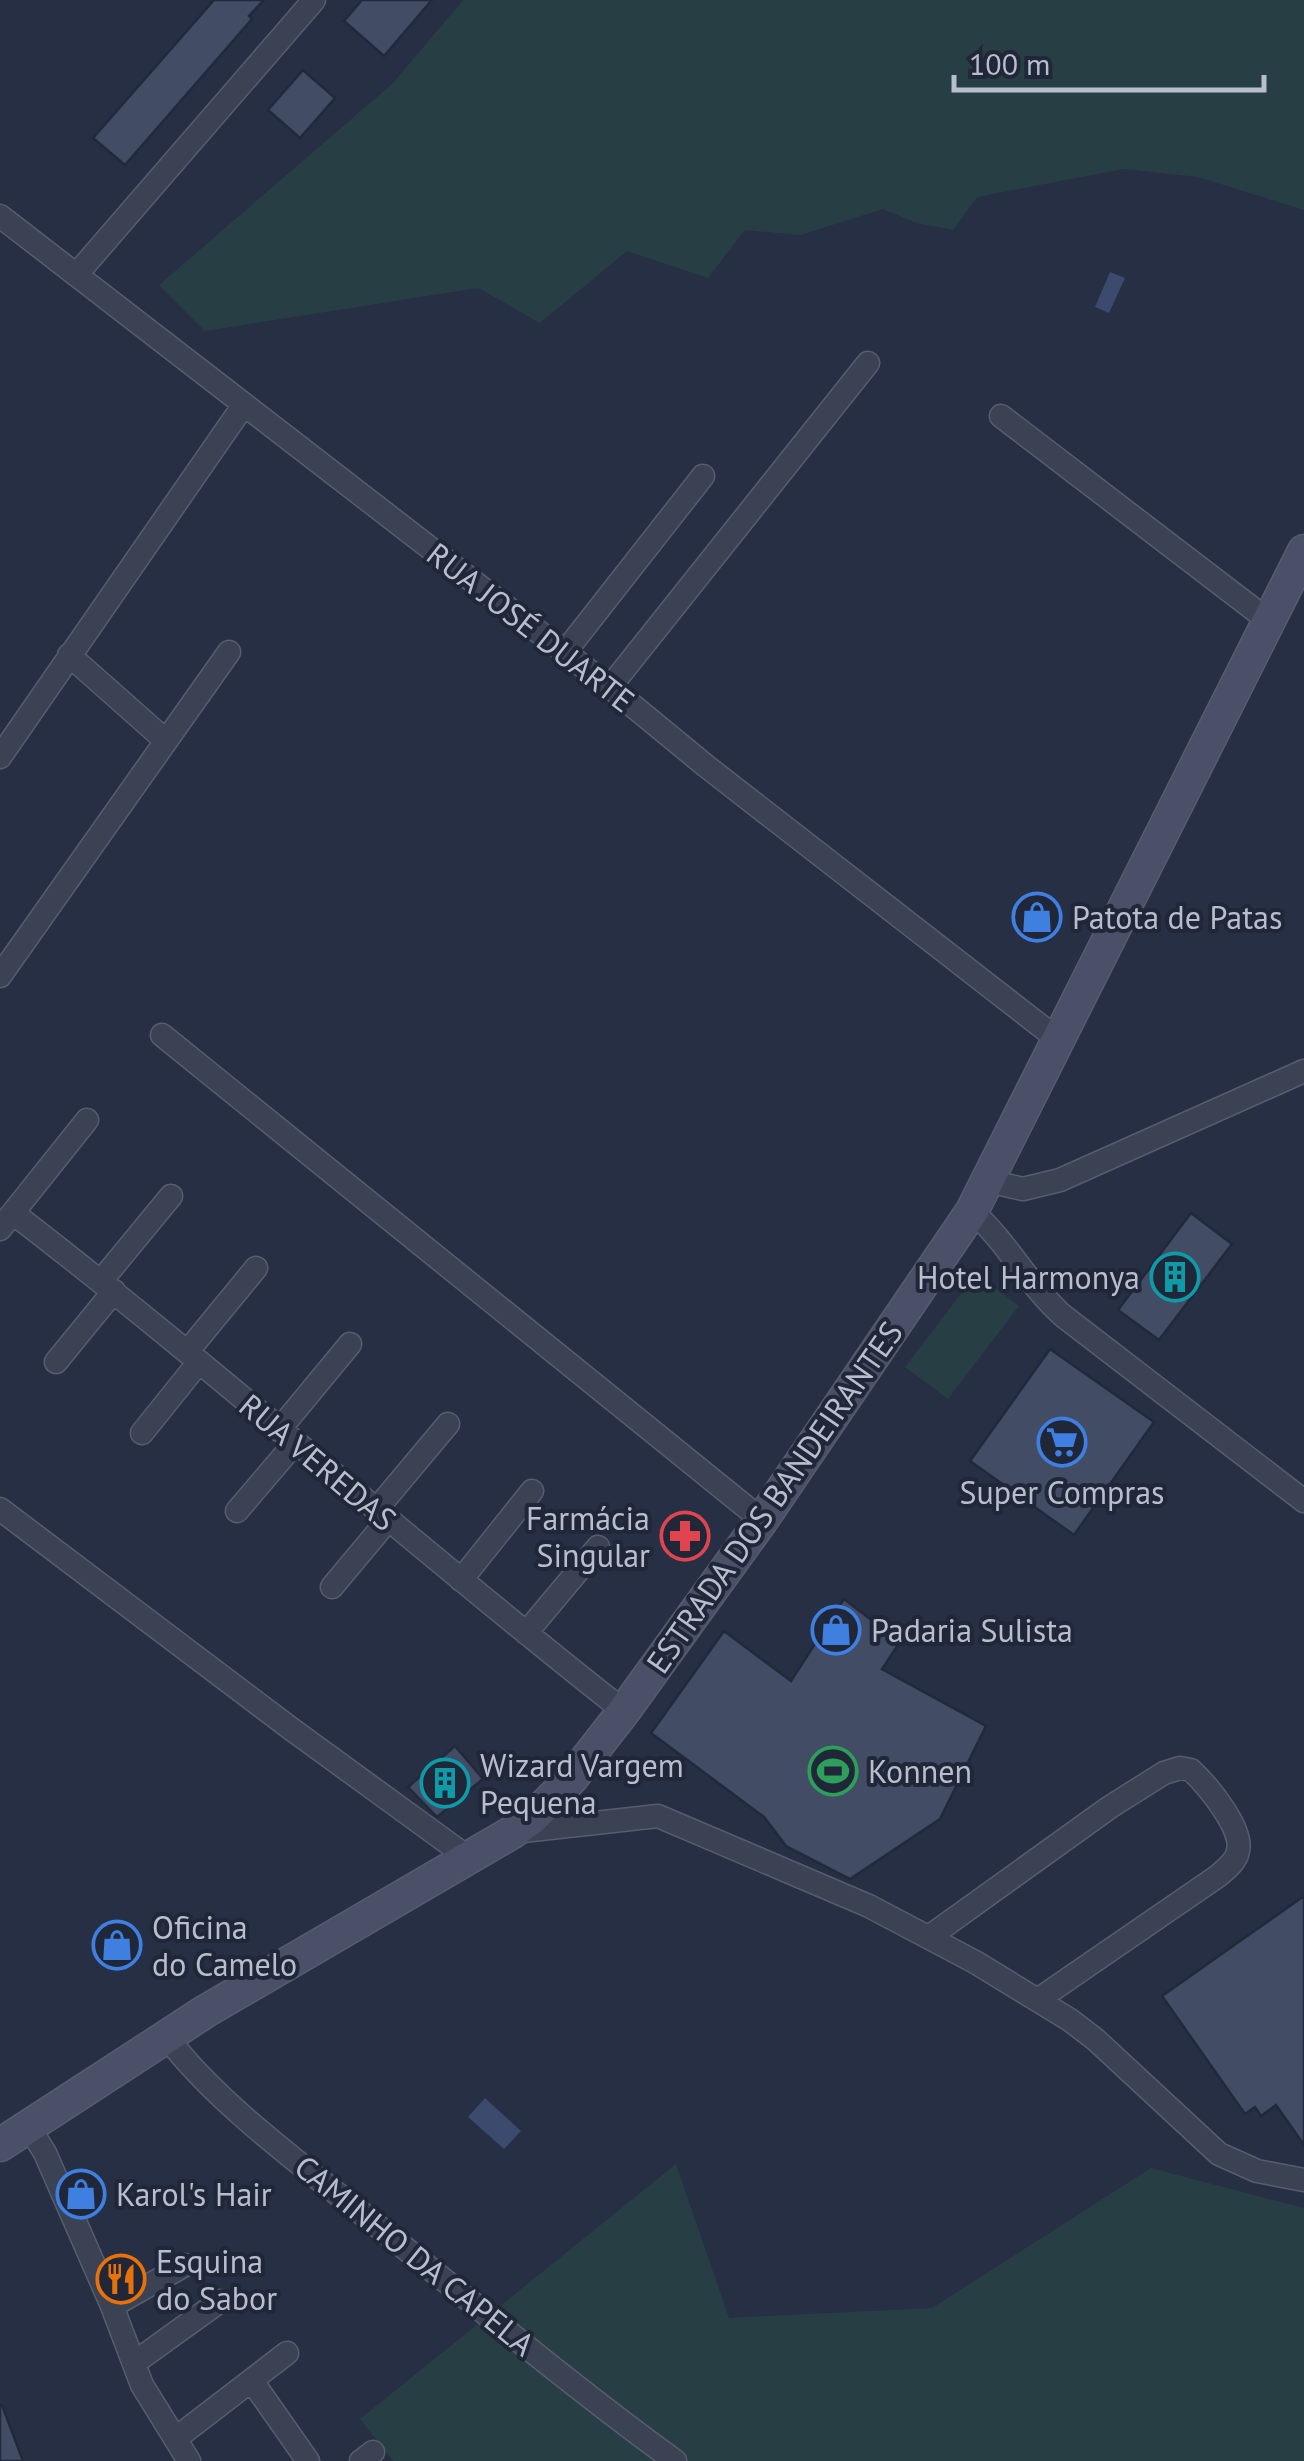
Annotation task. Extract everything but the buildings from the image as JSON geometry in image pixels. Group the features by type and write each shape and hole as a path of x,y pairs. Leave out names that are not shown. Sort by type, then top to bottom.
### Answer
{"main road":[{"name":"ESTRADA DOS BANDEIRANTES","path":"0,2145 167,2036 511,1833 571,1779 762,1520 972,1211 1304,551"}],"street":[{"path":"76,276 314,0"},
{"name":"RUA JOSÉ DUARTE","path":"0,216 610,686 706,766 1060,1041"},
{"path":"610,686 868,362"},
{"path":"0,757 244,406"},
{"path":"1000,416 1270,620"},
{"path":"565,652 704,476"},
{"path":"0,976 229,652"},
{"path":"69,655 165,740"},
{"path":"162,1035 762,1520"},
{"path":"988,1181 1023,1189 1060,1180 1304,1071"},
{"path":"6,1220 86,1120"},
{"path":"56,1362 171,1196"},
{"path":"972,1211 989,1226 1027,1278 1062,1315 1304,1501"},
{"name":"RUA VEREDAS","path":"6,1220 108,1286 624,1711"},
{"path":"142,1433 256,1268"},
{"path":"237,1512 350,1344"},
{"path":"332,1587 448,1424"},
{"path":"461,1580 532,1491"},
{"path":"0,1509 470,1859"},
{"path":"526,1634 598,1546"},
{"path":"929,1937 1110,1807 1164,1773 1180,1768 1191,1770 1235,1828 1240,1841 1235,1860 1218,1876 1039,1999"},
{"path":"511,1833 658,1816 870,1906 1039,1999 1096,2040 1219,2154 1257,2170 1304,2180"},
{"name":"CAMINHO DA CAPELA","path":"167,2036 214,2089 314,2174 674,2461"},
{"path":"29,2127 45,2153 142,2384 189,2461"},
{"path":"112,2306 185,2265"},
{"path":"134,2364 220,2301"},
{"path":"175,2439 287,2354"},
{"path":"252,2381 300,2458"}],"shaded area":[{"path":"463,0 1304,0 1304,210 1198,177 1124,169 977,197 953,230 916,223 883,209 801,235 745,230 708,278 627,251 540,323 478,288 205,331 159,285 393,83"},
{"path":"976,1274 1019,1306 948,1399 905,1367"},
{"path":"676,2164 729,2318 932,2308 1151,2168 1304,2208 1304,2461 393,2461 360,2419"}],"water":[{"path":"1110,272 1125,278 1109,313 1095,307"},
{"path":"485,2098 521,2131 504,2149 468,2117"}],"place":[{"name":"Patota de Patas","path":"1037,917"},
{"name":"Hotel Harmonya","path":"1175,1277"},
{"name":"Super Compras","path":"1062,1442"},
{"name":"Farmácia Singular","path":"685,1536"},
{"name":"Padaria Sulista","path":"836,1630"},
{"name":"Konnen","path":"833,1771"},
{"name":"Wizard Vargem Pequena","path":"445,1783"},
{"name":"Oficina do Camelo","path":"117,1945"},
{"name":"Karol's Hair","path":"81,2194"},
{"name":"Esquina do Sabor","path":"121,2279"}]}
